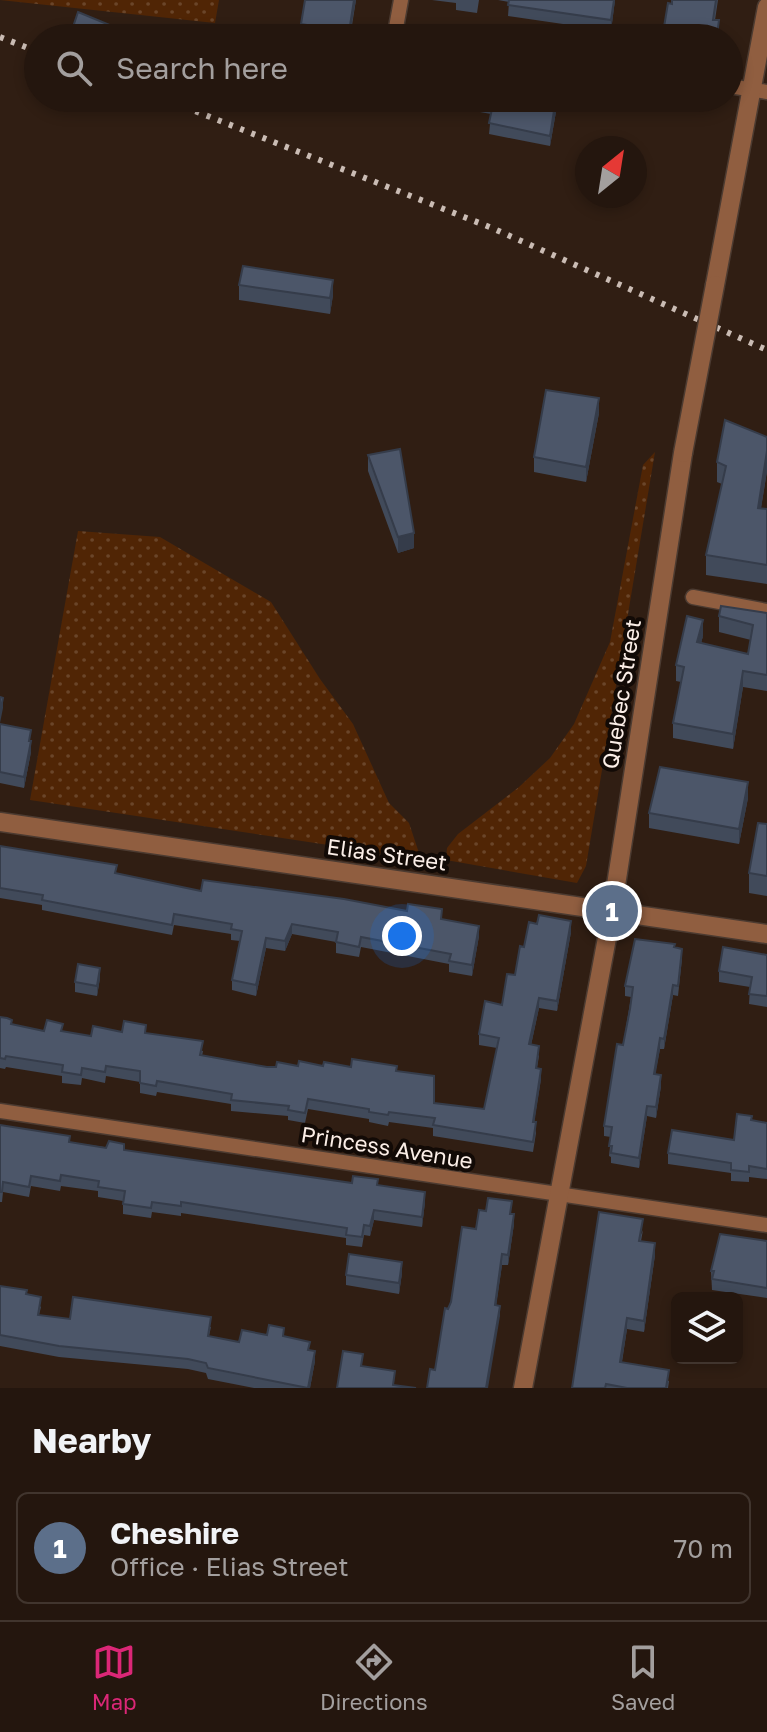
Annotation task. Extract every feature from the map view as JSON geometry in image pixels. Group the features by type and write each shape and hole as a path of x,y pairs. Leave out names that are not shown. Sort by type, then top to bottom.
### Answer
{"street":[{"path":"397,24 401,0"},
{"name":"Quebec Street","path":"523,1388 612,911 683,453 715,285 759,91 767,7"},
{"path":"693,597 767,611"},
{"name":"Elias Street","path":"0,822 767,934"},
{"name":"Princess Avenue","path":"0,1111 767,1225"}],"shaded area":[{"path":"0,0 219,0 215,23"},
{"path":"655,452 586,866 577,883 446,860 447,848 458,834 519,787 550,758 574,724 610,642 643,465"},
{"path":"78,531 160,537 271,602 353,724 389,803 409,823 421,859 30,800"}],"building":[{"path":"305,0 354,0 350,24 301,24"},
{"path":"509,0 614,0 611,20 508,5"},
{"path":"672,0 716,0 713,20 719,20 718,24 664,24 668,3 672,4"},
{"path":"78,12 107,24 74,24"},
{"path":"491,112 554,112 550,136 489,123"},
{"path":"243,266 333,280 330,298 239,285"},
{"path":"546,390 599,398 586,467 534,457"},
{"path":"725,420 767,437 758,508 767,509 767,565 706,555 726,466 717,462"},
{"path":"400,449 414,533 398,537 368,455"},
{"path":"721,606 767,613 767,675 743,671 733,734 673,723 684,667 676,665 687,616 703,620 697,642 748,654 753,625 719,616"},
{"path":"0,724 31,730 24,777 0,772"},
{"path":"660,767 748,782 739,829 649,813"},
{"path":"758,823 767,824 767,876 749,873"},
{"path":"0,846 117,865 115,873 201,891 203,880 407,911 408,904 442,909 441,919 479,926 472,965 449,961 451,954 361,937 359,947 336,942 338,932 292,924 285,941 266,938 256,985 232,980 242,931 231,929 232,924 174,914 172,925 42,900 43,895 0,888"},
{"path":"539,915 571,921 557,1001 539,998 529,1044 539,1046 536,1068 541,1069 533,1142 433,1125 435,1118 389,1112 388,1115 308,1099 305,1113 288,1110 289,1106 231,1100 232,1094 157,1081 156,1086 140,1083 140,1071 106,1066 105,1072 82,1068 81,1075 62,1072 63,1065 6,1056 5,1059 0,1058 0,1017 12,1020 11,1024 44,1031 47,1020 63,1024 61,1031 91,1036 93,1026 122,1032 124,1021 146,1025 145,1033 203,1041 200,1055 267,1067 276,1067 277,1062 298,1066 299,1061 351,1067 352,1059 397,1066 396,1071 434,1076 434,1103 484,1109 499,1038 479,1034 485,1001 502,1005 507,974 515,975 520,946 524,947 529,922 537,924"},
{"path":"635,939 675,944 674,947 682,949 678,986 673,985 664,1039 660,1038 654,1074 661,1075 656,1107 647,1106 639,1158 611,1153 612,1127 604,1126 617,1044 623,1045 630,1009 633,987 625,986"},
{"path":"723,947 767,955 767,996 749,994 752,977 719,971"},
{"path":"78,964 100,968 97,986 75,982"},
{"path":"737,1114 767,1123 767,1169 749,1166 749,1172 731,1170 731,1163 668,1153 672,1130 734,1140"},
{"path":"0,1125 70,1136 69,1142 106,1148 109,1141 124,1144 124,1150 352,1183 353,1176 378,1179 377,1185 425,1192 422,1217 374,1210 370,1226 364,1225 362,1237 346,1235 347,1228 181,1202 181,1206 152,1202 151,1208 123,1204 125,1191 98,1187 99,1181 61,1175 60,1181 31,1176 29,1187 3,1182 0,1192"},
{"path":"488,1198 512,1201 510,1214 514,1214 508,1255 502,1254 495,1305 500,1306 486,1388 427,1388 430,1369 435,1370 445,1308 448,1309 451,1302 462,1227 476,1229 479,1210 486,1211"},
{"path":"599,1212 643,1219 639,1241 655,1243 644,1321 627,1318 620,1362 669,1370 666,1388 627,1388 606,1384 605,1388 572,1388"},
{"path":"720,1234 767,1241 767,1288 712,1279"},
{"path":"349,1254 402,1262 399,1283 346,1275"},
{"path":"0,1286 27,1290 26,1294 41,1297 38,1315 70,1319 73,1297 211,1317 208,1336 239,1342 242,1330 267,1335 269,1325 284,1328 283,1336 310,1342 308,1350 315,1351 308,1388 208,1368 206,1363 188,1359 59,1346 0,1335"},
{"path":"343,1351 363,1354 361,1366 395,1371 393,1385 416,1388 337,1388"}],"railway":[{"path":"0,37 24,46"},
{"path":"198,112 492,228 767,350"}],"place":[{"name":"Cheshire","path":"612,911"}]}
